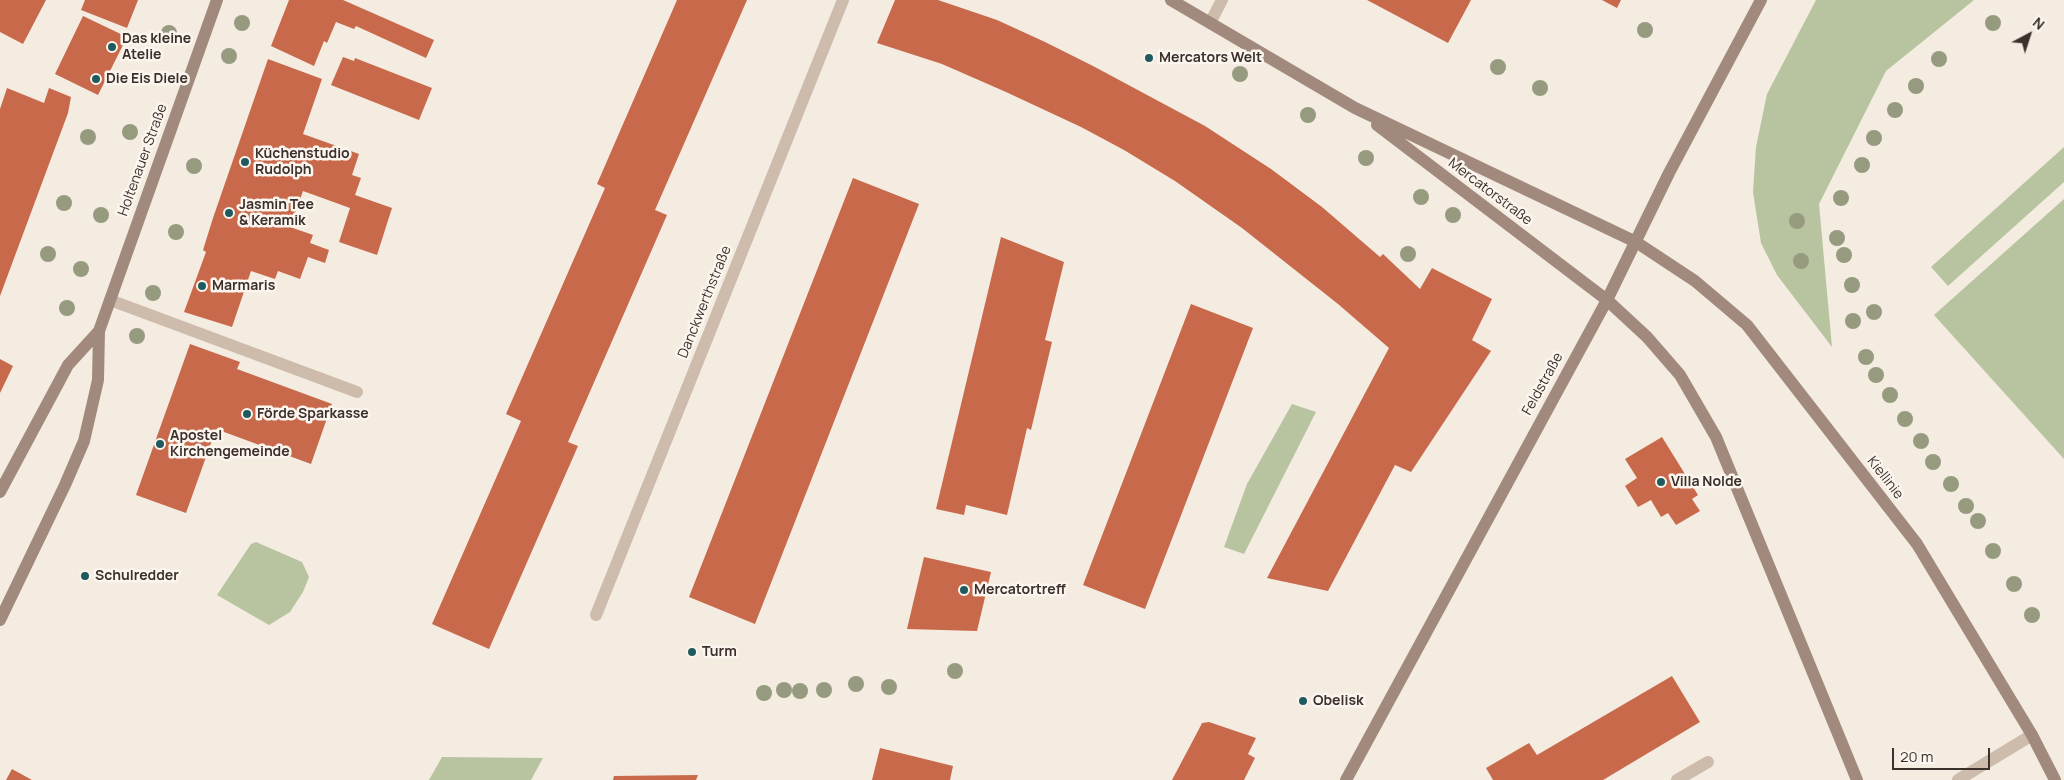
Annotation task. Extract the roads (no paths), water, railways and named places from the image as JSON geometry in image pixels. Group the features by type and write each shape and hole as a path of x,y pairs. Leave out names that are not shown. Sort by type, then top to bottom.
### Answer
{"street":[{"name":"Holtenauer Straße","path":"0,620 84,441 98,380 99,331 217,0"},
{"name":"Danckwerthstraße","path":"596,615 843,0"},
{"name":"Mercatorstraße","path":"1170,0 1355,108 1636,242"},
{"path":"1210,23 1222,0"},
{"name":"Feldstraße","path":"1346,780 1453,580 1607,300 1665,182 1761,0"},
{"name":"Mercatorstraße","path":"1355,108 1607,300"},
{"name":"Kiellinie","path":"1636,242 1695,281 1747,325 1917,544 2032,735 2055,780"},
{"path":"110,300 357,392"},
{"path":"1607,300 1647,337 1680,376 1716,437 1857,780"},
{"name":"Holtenauer Straße","path":"0,492 68,366 99,331"},
{"path":"1958,780 2032,735"},
{"path":"1678,780 1708,762"}],"place":[{"name":"Das kleine Atelie","path":"112,47"},
{"name":"Mercators Welt","path":"1149,58"},
{"name":"Die Eis Diele","path":"96,79"},
{"name":"Küchenstudio Rudolph","path":"245,162"},
{"name":"Jasmin Tee & Keramik","path":"229,213"},
{"name":"Marmaris","path":"202,286"},
{"name":"Förde Sparkasse","path":"247,414"},
{"name":"Apostel Kirchengemeinde","path":"160,444"},
{"name":"Villa Nolde","path":"1661,482"},
{"name":"Schulredder","path":"85,576"},
{"name":"Mercatortreff","path":"964,590"},
{"name":"Turm","path":"692,652"},
{"name":"Obelisk","path":"1303,701"}]}
